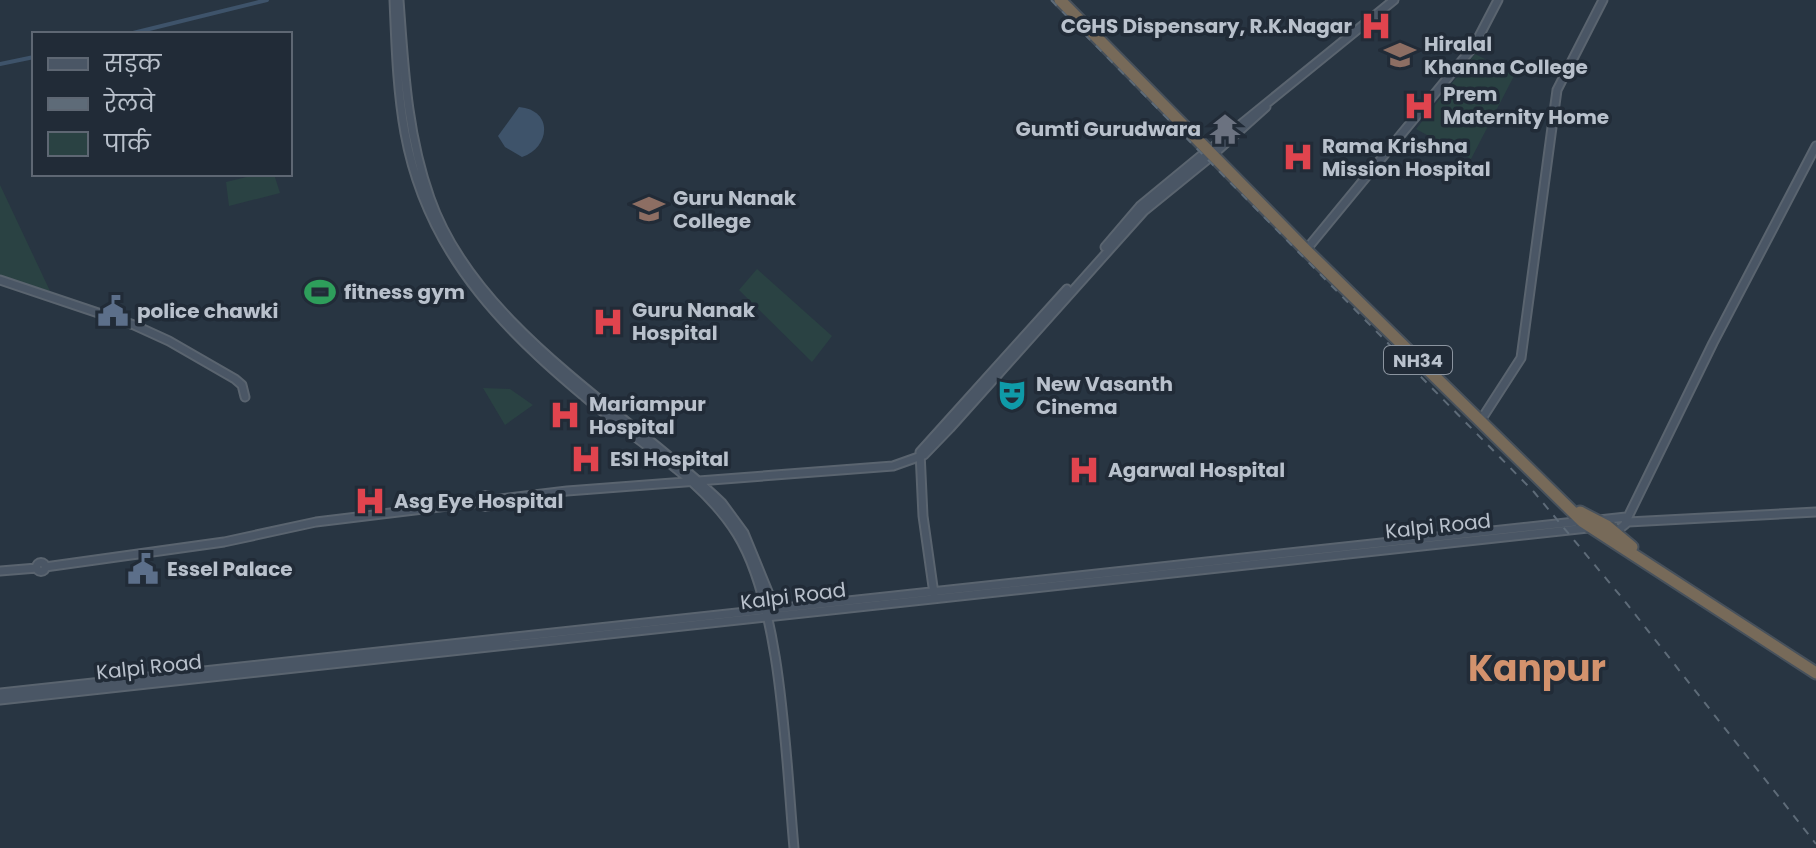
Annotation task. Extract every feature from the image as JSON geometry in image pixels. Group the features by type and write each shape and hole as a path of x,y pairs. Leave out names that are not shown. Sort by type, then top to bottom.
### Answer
{"highway":[{"name":"NH34","path":"1060,0 1586,522"},
{"name":"NH34","path":"1068,0 1122,59"},
{"name":"NH34","path":"1482,418 1586,522 1816,671"}],"main road":[{"path":"397,0 412,135 429,197 453,248 485,291 542,350 695,481 744,533 776,612"},
{"path":"0,571 216,544 316,522 481,502 486,495 492,500 893,466 918,459 948,431 1144,211 1394,0"},
{"path":"1308,248 1474,46 1498,0"},
{"path":"1482,418 1521,358 1557,90 1603,0"},
{"path":"1611,536 1625,520 1816,146"},
{"path":"0,280 22,284 169,341 235,379 242,385 245,397"},
{"path":"918,459 934,594"},
{"path":"695,481 736,533 767,613 794,848"},
{"path":"1586,522 1816,512"},
{"name":"Kalpi Road","path":"0,693 334,660 1586,522"},
{"name":"Kalpi Road","path":"934,594 1586,522"},
{"name":"Kalpi Road","path":"0,700 334,660"}],"green space":[{"path":"1475,54 1515,74 1471,159 1416,129"},
{"path":"251,176 275,176 280,193 229,206 226,182"},
{"path":"1,187 50,291 0,276"},
{"path":"757,269 832,336 812,362 739,290"},
{"path":"483,388 510,389 533,405 505,425"}],"water":[{"path":"519,107 538,115 544,130 538,146 522,157 505,147 498,136"}],"waterway":[{"path":"137,32 267,0"},
{"path":"0,64 32,57"}],"railway":[{"path":"1051,0 1534,492 1623,599 1816,844"}],"place":[{"name":"CGHS Dispensary, R.K.Nagar","path":"1376,26"},
{"name":"Hiralal Khanna College","path":"1400,55"},
{"name":"Prem Maternity Home","path":"1419,106"},
{"name":"Gumti Gurudwara","path":"1225,129"},
{"name":"Rama Krishna Mission Hospital","path":"1298,157"},
{"name":"Guru Nanak College","path":"649,209"},
{"name":"fitness gym","path":"320,292"},
{"name":"police chawki","path":"113,311"},
{"name":"Guru Nanak Hospital","path":"608,322"},
{"name":"New Vasanth Cinema","path":"1012,395"},
{"name":"Mariampur Hospital","path":"565,415"},
{"name":"ESI Hospital","path":"586,459"},
{"name":"Agarwal Hospital","path":"1084,470"},
{"name":"Asg Eye Hospital","path":"370,501"},
{"name":"Essel Palace","path":"143,569"}],"district":[{"name":"Kanpur","path":"1537,668"}]}
